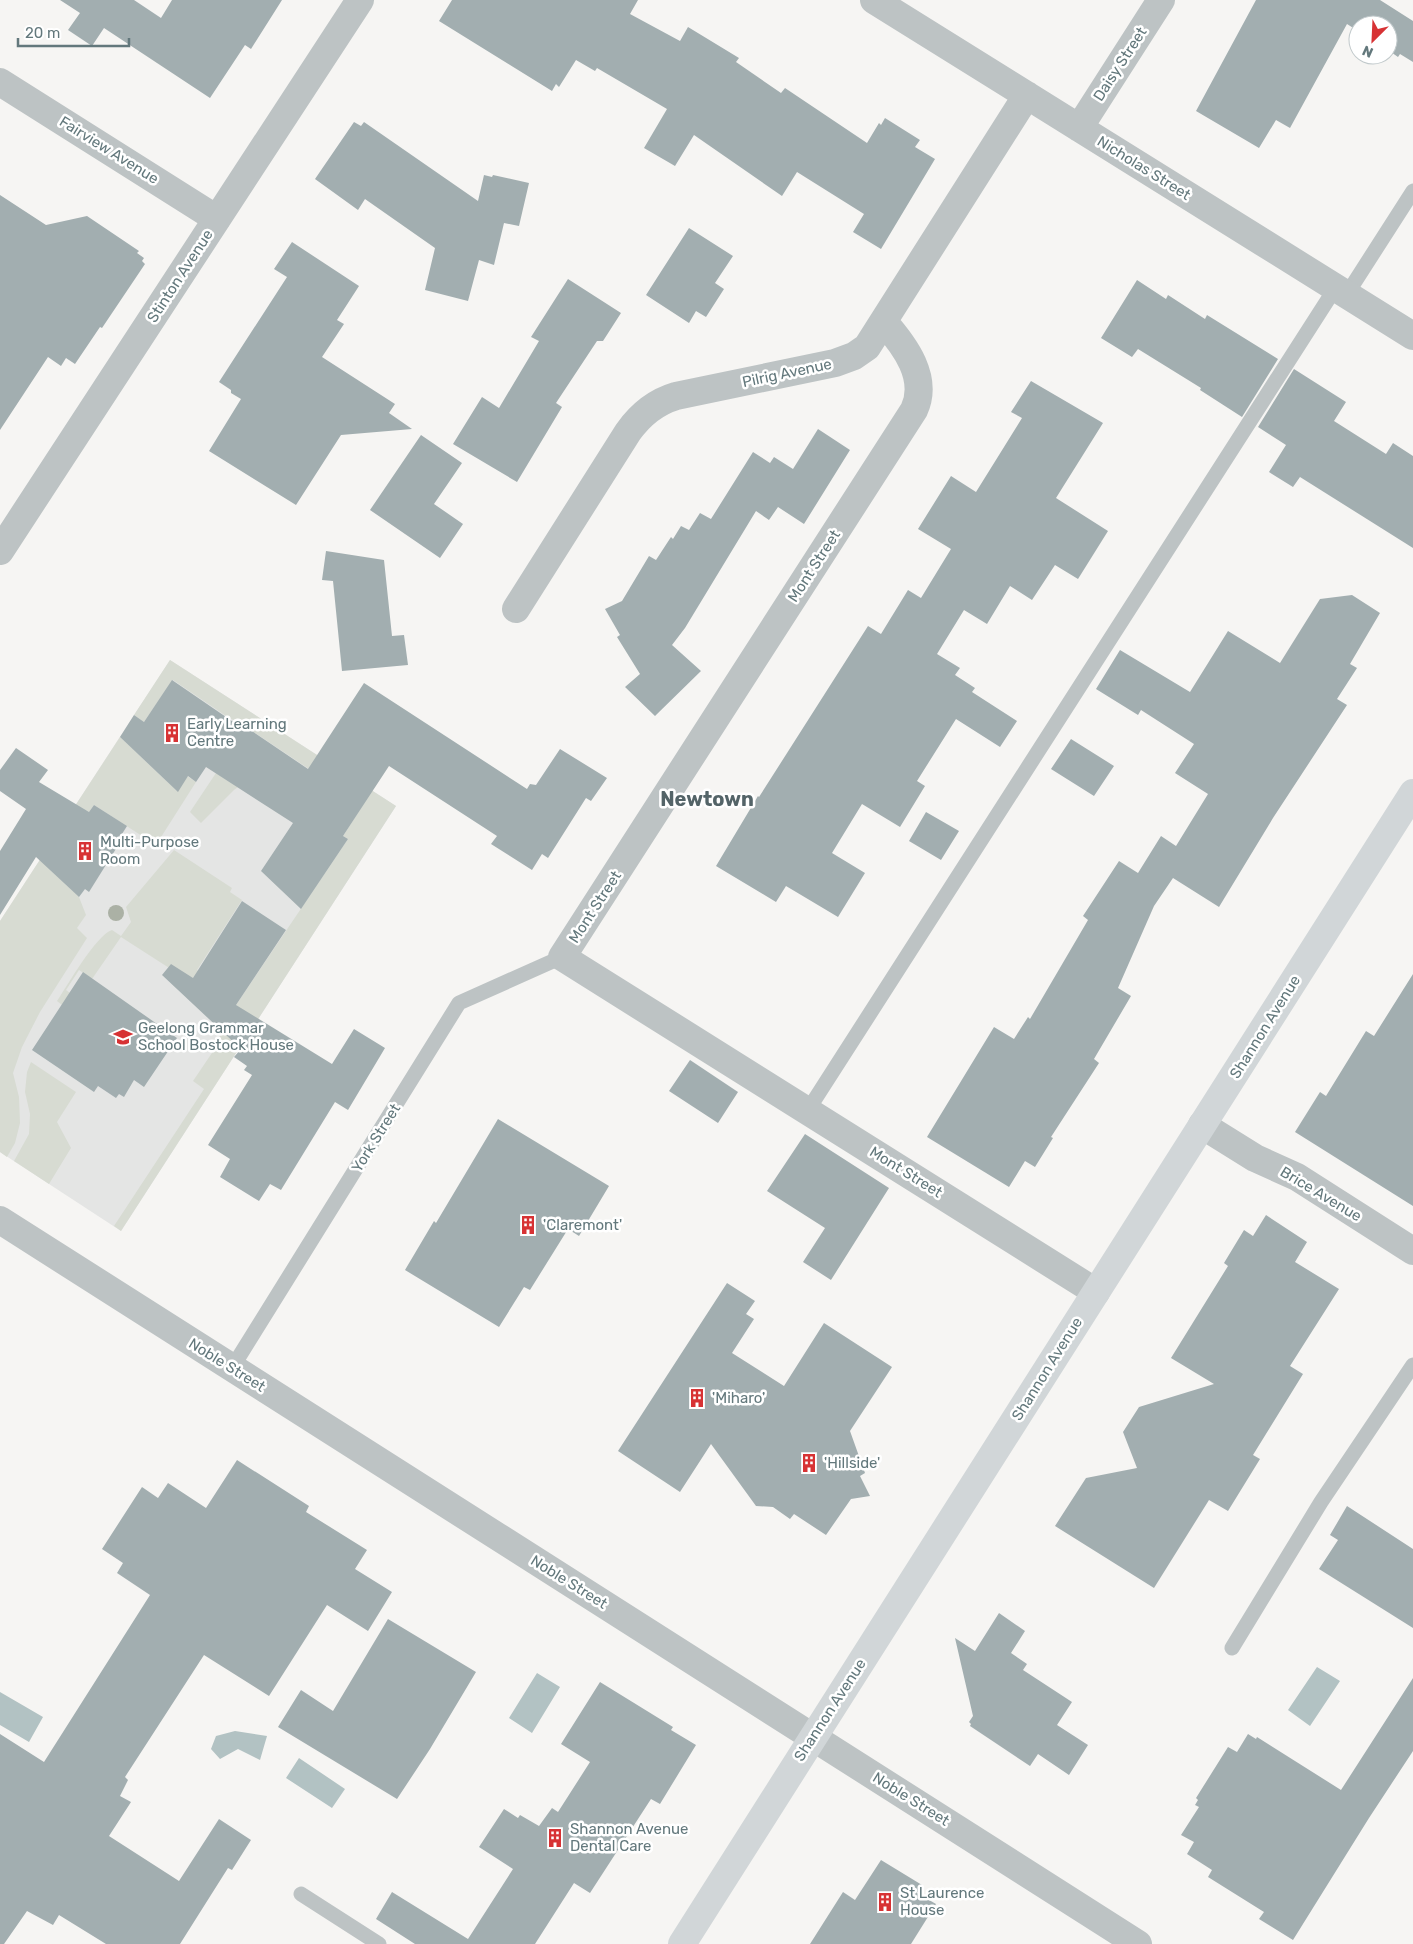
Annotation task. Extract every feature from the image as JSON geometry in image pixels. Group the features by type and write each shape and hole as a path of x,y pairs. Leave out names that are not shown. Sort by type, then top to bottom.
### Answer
{"main road":[{"name":"Shannon Avenue","path":"682,1944 1413,793"}],"street":[{"name":"Stinton Avenue","path":"0,551 360,0"},
{"name":"Nicholas Street","path":"874,0 1413,336"},
{"name":"Daisy Street","path":"1079,128 1161,0"},
{"name":"Fairview Avenue","path":"0,82 217,218"},
{"name":"Pilrig Avenue","path":"516,610 628,432 641,416 670,398 835,363 854,356 867,347 1027,95"},
{"name":"Mont Street","path":"884,322 905,347 914,368 920,392 914,410 562,957 1096,1292"},
{"name":"Brice Avenue","path":"1202,1125 1255,1158 1297,1176 1413,1251"},
{"name":"Noble Street","path":"0,1220 1138,1944"}],"lane":[{"path":"808,1110 1341,291 1413,191"},
{"name":"York Street","path":"232,1368 459,1003 562,957"},
{"path":"1232,1648 1321,1502 1413,1364"},
{"path":"301,1894 379,1944"}],"shaded area":[{"name":"Geelong Grammar School Bostock House","path":"170,660 396,806 121,1231 0,1152 0,921"},
{"path":"170,660 396,806 121,1231 114,1226 204,1089 193,1081 239,1008 236,1005 348,839 343,836 363,805 173,680 144,722 134,715"},
{"path":"120,737 177,791 181,772 196,782 156,845 94,805 89,812 85,810 45,865 79,897 86,915 77,928 87,938 40,1012 22,1047 13,1073 19,1097 20,1123 15,1143 7,1157 0,1152 0,921"},
{"path":"216,773 238,787 201,823 190,812"},
{"path":"174,850 232,888 230,892 242,900 197,970 211,981 191,982 121,937 92,979 79,970 66,990 70,993 62,1005 57,1001 90,951 105,934 112,930 121,936 131,922 126,907"},
{"path":"31,1062 76,1092 57,1122 71,1148 49,1184 14,1161 29,1134 30,1114 25,1092 27,1072"},
{"path":"1317,1667 1340,1681 1310,1726 1288,1710"},
{"path":"537,1673 560,1687 532,1733 509,1718"},
{"path":"0,1692 43,1717 29,1742 0,1725"},
{"path":"235,1731 267,1736 260,1760 238,1749 220,1759 211,1749 216,1736"},
{"path":"299,1758 345,1789 332,1808 286,1778"}],"building":[{"path":"60,0 134,0 161,18 172,0 282,0 251,49 245,45 210,98 104,28 92,46 68,30 80,13"},
{"path":"452,0 638,0 630,14 680,41 688,27 739,58 736,62 781,93 785,88 867,143 879,123 881,125 885,118 920,140 915,147 935,159 881,249 853,232 864,214 797,172 782,196 694,135 675,166 644,148 667,109 597,68 595,71 576,60 559,87 556,84 552,91 439,21"},
{"path":"1256,0 1380,0 1413,21 1413,62 1400,54 1398,57 1398,15 1348,15 1348,25 1290,128 1276,120 1259,148 1196,111"},
{"path":"354,122 361,126 364,122 478,201 484,175 492,177 493,175 529,183 519,226 504,223 494,265 479,260 468,301 425,290 435,248 365,199 358,210 315,179"},
{"path":"0,195 46,225 87,216 139,251 137,253 144,258 142,261 145,264 75,364 66,358 61,366 48,357 0,430"},
{"path":"689,228 733,256 715,283 724,289 706,317 696,311 689,323 646,295"},
{"path":"292,242 359,286 337,320 344,324 322,357 395,404 389,413 412,429 341,435 296,505 209,451 241,399 219,382 287,277 274,269"},
{"path":"568,279 621,313 603,341 597,341 556,403 562,407 517,482 453,444 482,397 499,408 539,341 531,337"},
{"path":"1137,280 1166,299 1168,295 1205,319 1207,315 1278,359 1242,417 1200,390 1201,388 1138,349 1132,357 1101,338"},
{"path":"1294,369 1346,402 1334,421 1386,454 1393,443 1413,456 1413,548 1300,477 1293,487 1269,472 1286,445 1258,427"},
{"path":"1031,381 1103,423 1056,498 1108,531 1078,579 1055,565 1032,600 1010,586 987,624 964,610 937,654 960,668 955,675 975,688 972,692 1017,721 1000,747 956,719 917,781 925,786 900,827 862,804 832,853 865,873 838,917 786,886 776,902 716,866 758,796 868,626 881,634 908,590 921,598 951,549 918,529 951,476 976,492 1022,418 1011,412"},
{"path":"818,429 850,450 804,524 778,507 769,520 756,511 685,628 672,645 701,671 655,716 625,687 640,674 617,637 620,635 605,609 622,601 649,556 656,560 671,537 673,539 681,526 689,530 700,513 711,519 753,452 770,463 774,457 793,469"},
{"path":"421,435 462,463 434,504 463,524 440,558 370,510"},
{"path":"326,551 384,560 392,636 404,635 408,665 342,671 333,581 322,580"},
{"path":"1352,595 1380,613 1350,664 1357,668 1337,699 1347,705 1273,818 1219,907 1173,878 1154,906 1118,988 1131,996 1094,1059 1099,1063 1051,1137 1053,1138 1035,1167 1025,1161 1009,1187 927,1137 994,1027 1014,1039 1028,1017 1030,1019 1088,920 1083,916 1119,861 1138,873 1161,836 1176,846 1208,794 1175,773 1194,744 1141,710 1138,715 1096,689 1120,650 1190,692 1228,631 1280,663 1320,599"},
{"path":"172,680 245,730 246,727 308,769 364,683 527,789 530,784 536,785 560,749 607,778 591,801 586,798 548,858 542,854 532,870 491,844 497,836 389,766 343,836 348,839 301,909 261,871 293,823 206,767 196,782 188,776 178,792 120,737 134,715 144,722"},
{"path":"1071,739 1114,766 1094,796 1051,769"},
{"path":"16,748 48,770 39,782 89,812 94,805 127,826 122,834 124,836 89,892 85,889 79,897 36,857 0,915 0,851 26,809 0,791 0,770"},
{"path":"926,812 959,831 941,860 909,841"},
{"path":"242,901 286,930 236,1005 332,1064 354,1029 385,1048 348,1110 335,1102 281,1190 270,1184 259,1201 220,1177 230,1159 208,1145 252,1075 244,1070 247,1066 234,1057 241,1049 162,975 171,964 193,978"},
{"path":"83,972 177,1038 144,1087 134,1080 124,1097 119,1094 116,1098 98,1086 94,1092 32,1050"},
{"path":"1413,974 1413,1206 1295,1132 1320,1092 1326,1096 1366,1031 1374,1036"},
{"path":"690,1060 738,1092 718,1123 669,1091"},
{"name":"'Claremont'","path":"498,1119 609,1186 579,1236 568,1229 530,1290 524,1287 499,1327 405,1270 434,1221 436,1223"},
{"path":"805,1134 889,1188 831,1280 803,1262 825,1228 767,1191"},
{"path":"1266,1215 1307,1242 1295,1262 1339,1289 1290,1366 1303,1374 1253,1455 1260,1459 1228,1511 1209,1500 1154,1588 1055,1526 1086,1478 1137,1468 1123,1432 1139,1407 1214,1384 1171,1358 1228,1266 1224,1263 1244,1230 1253,1236"},
{"path":"727,1283 755,1301 746,1314 754,1319 732,1353 784,1386 824,1323 892,1367 850,1431 865,1473 860,1476 870,1496 851,1499 826,1535 794,1514 790,1519 773,1507 756,1506 711,1444 680,1492 618,1451"},
{"path":"237,1460 309,1506 306,1512 367,1550 355,1569 392,1592 368,1631 327,1605 269,1696 204,1655 125,1777 128,1780 120,1796 131,1802 109,1836 179,1881 219,1819 251,1840 232,1870 228,1868 180,1944 106,1944 59,1915 53,1925 27,1911 4,1944 0,1944 0,1734 44,1762 150,1595 117,1573 123,1563 102,1549 142,1487 158,1498 168,1483 206,1508"},
{"path":"1347,1506 1413,1549 1413,1628 1319,1569 1338,1540 1330,1535"},
{"path":"999,1613 1025,1631 1011,1653 1027,1664 1023,1670 1072,1702 1057,1725 1088,1745 1069,1775 1038,1754 1030,1766 970,1726 969,1722 973,1716 955,1638 975,1651"},
{"path":"388,1619 476,1672 430,1749 397,1799 278,1727 301,1690 333,1711"},
{"path":"1413,1678 1413,1751 1293,1940 1259,1919 1264,1912 1208,1877 1212,1870 1187,1854 1194,1842 1181,1835 1199,1807 1195,1805 1198,1800 1196,1798 1228,1747 1237,1752 1248,1734 1256,1739 1257,1737 1341,1790"},
{"path":"600,1682 673,1727 671,1730 696,1745 660,1804 651,1799 590,1893 574,1883 535,1944 415,1944 376,1919 392,1892 468,1939 513,1869 479,1847 504,1809 518,1818 520,1815 539,1826 552,1808 558,1812 590,1762 561,1744"},
{"name":"St Laurence House","path":"881,1860 922,1885 917,1893 936,1904 911,1944 810,1944 843,1892 855,1900"}],"place":[{"name":"Early Learning Centre","path":"172,733"},
{"name":"Multi-Purpose Room","path":"85,851"},
{"name":"Geelong Grammar School Bostock House","path":"123,1037"},
{"name":"'Claremont'","path":"528,1225"},
{"name":"'Miharo'","path":"697,1398"},
{"name":"'Hillside'","path":"809,1463"},
{"name":"Shannon Avenue Dental Care","path":"555,1838"},
{"name":"St Laurence House","path":"885,1902"}],"district":[{"name":"Newtown","path":"707,799"}]}
